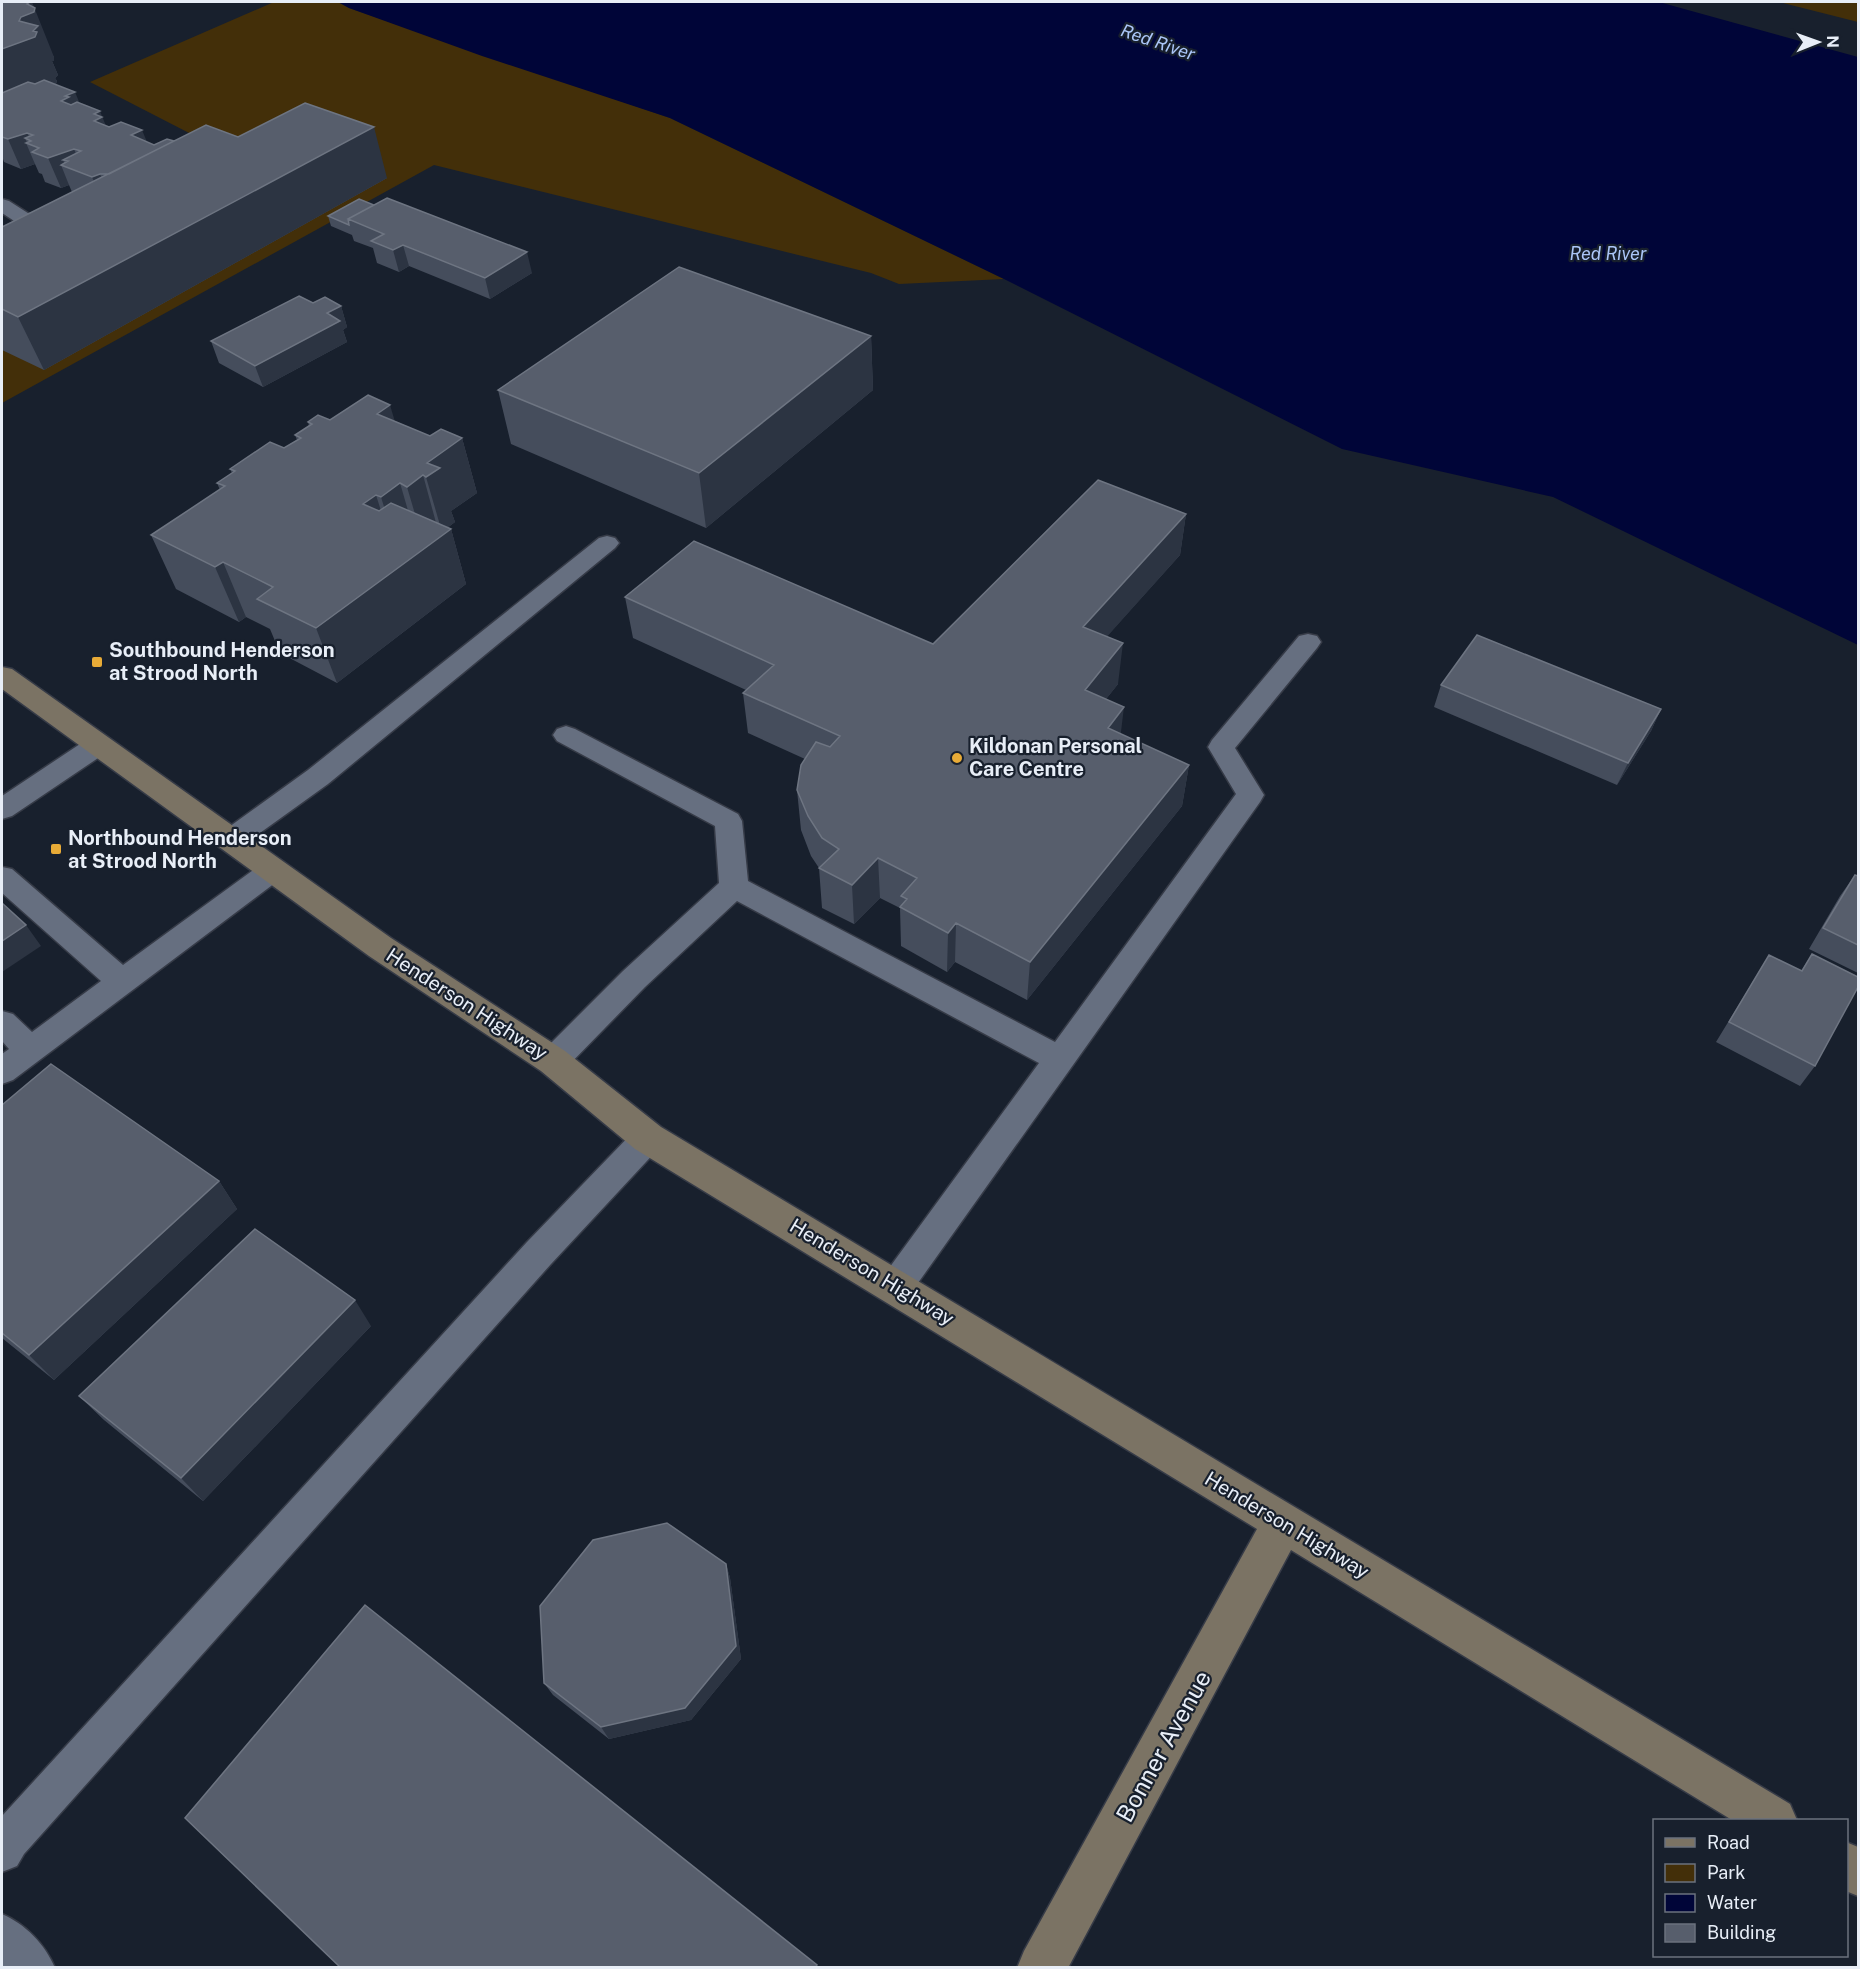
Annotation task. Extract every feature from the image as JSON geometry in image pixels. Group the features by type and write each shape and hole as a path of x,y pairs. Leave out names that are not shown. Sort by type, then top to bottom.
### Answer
{"main road":[{"name":"Henderson Highway","path":"2,676 380,947 553,1061 648,1138 896,1286 1771,1819"},
{"name":"Bonner Avenue","path":"1041,1968 1283,1523"}],"lane":[{"path":"2,205 38,228"},
{"path":"232,839 318,777 607,543"},
{"path":"896,1286 1250,795 1221,747 1308,642"},
{"path":"566,735 728,821 734,886"},
{"path":"2,809 98,745"},
{"path":"2,1071 273,870"},
{"path":"2,877 122,982"},
{"path":"734,886 1059,1059"},
{"path":"553,1061 633,980 734,886"},
{"path":"2,1023 31,1050"},
{"path":"2,1851 16,1830 531,1262 648,1138"},
{"path":"2,1936 33,1968"}],"green space":[{"path":"274,2 338,2 349,8 670,118 1004,279 899,284 871,273 434,165 2,403 2,273 228,153 90,82"},
{"path":"1779,2 1858,2 1858,22"}],"water":[{"name":"Red River","path":"338,2 1659,2 1858,57 1858,645 1553,497 1342,449 1004,279 670,118 482,56"}],"building":[{"path":"2,2 30,2 27,4 35,8 34,12 21,17 19,21 38,26 33,31 37,32 35,37 2,49"},
{"path":"44,80 75,92 65,96 69,97 61,101 71,105 77,102 100,111 94,114 102,117 94,121 109,127 121,122 142,130 131,135 154,145 167,139 174,141 109,174 92,177 61,165 68,161 63,160 81,151 74,149 48,158 32,152 39,148 26,143 31,141 25,138 33,135 27,133 8,139 2,137 2,93 28,82 35,84"},
{"path":"305,103 374,127 18,317 2,309 2,227 206,125 238,137"},
{"path":"387,198 527,252 485,278 403,245 393,250 371,241 384,234 348,219"},
{"path":"359,199 374,205 348,219 349,225 328,216"},
{"path":"679,267 871,336 699,473 498,390"},
{"path":"299,296 313,303 325,297 341,306 327,313 340,321 255,366 211,341"},
{"path":"368,395 390,405 377,414 430,436 441,429 462,438 427,463 440,468 426,477 423,475 407,487 400,483 381,497 376,495 363,504 379,511 391,503 451,529 316,628 257,599 273,587 223,562 215,567 151,535 225,486 217,483 235,471 230,469 270,442 284,448 301,438 295,435 312,424 308,422 318,415 330,420"},
{"name":"Kildonan Personal Care Centre","path":"1098,480 1186,514 1083,627 1123,643 1085,690 1124,707 1108,728 1189,765 1030,962 956,923 948,933 900,907 907,899 901,896 917,878 878,858 852,885 819,868 839,849 822,838 808,816 797,790 801,765 816,742 830,747 840,736 743,693 774,665 625,597 694,541 933,644"},
{"path":"1477,635 1661,709 1628,763 1441,685"},
{"path":"1855,875 1858,876 1858,945 1823,928"},
{"path":"2,903 26,925 2,941"},
{"path":"1812,954 1858,977 1858,987 1815,1066 1729,1022 1769,955 1802,971"},
{"path":"51,1064 219,1181 29,1355 2,1333 2,1105"},
{"path":"255,1229 355,1300 181,1478 79,1396"},
{"path":"667,1523 726,1564 736,1646 685,1708 601,1727 544,1683 540,1606 593,1540"},
{"path":"365,1605 817,1965 815,1968 341,1968 185,1818"}],"place":[{"name":"Southbound Henderson at Strood North","path":"97,662"},
{"name":"Kildonan Personal Care Centre","path":"957,758"},
{"name":"Northbound Henderson at Strood North","path":"56,849"}]}
